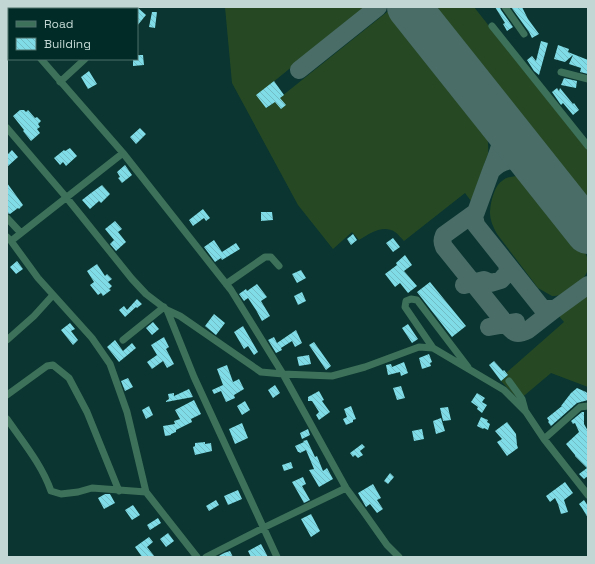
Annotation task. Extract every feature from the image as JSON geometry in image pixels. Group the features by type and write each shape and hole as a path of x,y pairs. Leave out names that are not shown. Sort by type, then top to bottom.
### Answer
{"street":[{"path":"505,7 524,34"},
{"path":"492,26 588,146"},
{"path":"42,60 123,153 231,290 283,374 346,488 387,545 400,557"},
{"path":"60,82 84,60"},
{"path":"561,72 588,78"},
{"path":"7,128 146,294 261,372 332,376 365,367 419,348 433,348"},
{"path":"123,153 21,233 9,239 38,278 92,338 110,364 127,412 146,492 197,557"},
{"path":"7,218 21,233"},
{"path":"226,284 265,257 270,257 279,266"},
{"path":"7,340 34,316 53,295"},
{"path":"470,371 417,300 411,298 406,301 405,307 433,348 470,371 504,390 526,412 544,439 588,495"},
{"path":"123,340 166,309"},
{"path":"166,309 194,377 277,557"},
{"path":"7,395 47,366 53,365 69,378 87,412 119,491"},
{"path":"509,381 522,398 526,412"},
{"path":"544,439 580,407 588,406"},
{"path":"7,419 37,463 50,491 61,494 78,492 92,488 146,492"},
{"path":"206,557 346,488"}],"green space":[{"path":"225,7 366,7 257,95 267,108 392,8 482,122 487,138 488,154 471,201 465,193 404,241 396,233 386,229 376,231 359,240 352,232 333,249 298,205 232,83"},
{"path":"428,7 474,7 588,151 588,211"},
{"path":"516,176 531,182 585,252 588,266 584,277 570,290 559,295 552,296 538,288 497,234 492,224 490,209 493,196 499,183 509,177"},
{"path":"588,293 588,387 551,373 519,400 501,381 508,375 506,373 564,322 558,315"}],"building":[{"path":"137,7 146,15 138,25 138,8"},
{"path":"495,7 500,7 513,27 507,31 503,24 505,23"},
{"path":"511,7 522,7 528,19 539,34 532,38"},
{"path":"152,12 157,12 155,28 149,27"},
{"path":"541,41 548,43 539,75 534,71 527,60 532,56 536,61"},
{"path":"558,45 569,49 568,52 588,60 588,74 580,72 581,68 569,64 573,55 565,62 554,59"},
{"path":"138,55 143,55 144,65 133,66 133,60 138,60"},
{"path":"89,71 97,84 88,89 81,77"},
{"path":"564,78 577,81 576,88 561,85"},
{"path":"274,81 284,95 280,98 286,105 281,109 275,102 266,108 256,95"},
{"path":"557,88 559,91 560,88 579,110 573,115 563,103 561,105 552,92"},
{"path":"20,110 24,110 26,112 28,110 35,118 37,117 41,121 38,124 40,127 37,129 40,133 31,141 13,116"},
{"path":"140,128 146,134 136,144 130,137"},
{"path":"70,148 77,156 66,166 63,162 60,165 54,158 64,150 65,151"},
{"path":"12,150 18,157 7,167 7,155"},
{"path":"125,165 132,175 122,183 118,178 120,177 117,172"},
{"path":"7,183 23,205 10,214 7,213"},
{"path":"102,185 110,194 101,203 99,201 90,209 82,200"},
{"path":"203,209 210,218 206,221 204,218 193,226 189,220"},
{"path":"261,212 272,212 273,220 261,221"},
{"path":"115,221 122,229 118,232 126,242 116,251 110,244 114,240 105,229"},
{"path":"353,234 357,240 351,245 347,239"},
{"path":"393,238 400,247 393,252 386,243"},
{"path":"214,240 222,252 236,243 240,249 222,260 221,258 215,262 204,247"},
{"path":"405,255 412,265 404,271 417,286 408,293 400,283 395,287 385,274 397,265 396,263"},
{"path":"17,261 23,269 16,274 10,267"},
{"path":"97,264 105,276 107,274 112,279 108,282 112,286 109,289 111,290 103,296 101,293 98,295 90,285 94,282 87,271"},
{"path":"301,270 306,278 297,283 292,274"},
{"path":"430,282 466,326 452,337 417,292"},
{"path":"257,284 267,297 261,301 270,316 262,321 248,298 244,301 239,294 246,289 247,291"},
{"path":"302,292 306,301 298,305 294,296"},
{"path":"137,299 142,304 137,308 136,307 125,317 119,310 124,306 127,310"},
{"path":"214,314 225,323 216,335 205,326"},
{"path":"153,322 159,329 152,335 146,328"},
{"path":"70,323 75,329 71,331 78,340 73,345 61,330"},
{"path":"408,324 418,339 412,343 402,328"},
{"path":"243,326 258,352 254,355 248,346 244,349 234,332"},
{"path":"296,330 302,343 295,347 292,341 276,353 268,340 274,337 277,343"},
{"path":"164,337 169,347 166,349 174,364 167,368 163,361 152,369 147,362 157,355 151,345"},
{"path":"115,340 123,351 132,343 136,348 119,362 107,347"},
{"path":"314,342 331,366 326,370 309,345"},
{"path":"429,354 432,362 430,363 431,366 422,369 419,358"},
{"path":"309,355 311,364 299,366 297,357"},
{"path":"494,361 508,375 501,381 489,365"},
{"path":"404,362 408,373 401,376 400,372 388,375 386,365 391,364 392,367"},
{"path":"227,365 233,382 239,379 244,389 234,395 235,398 226,402 221,391 214,394 212,390 223,385 217,369"},
{"path":"128,378 133,387 125,391 121,381"},
{"path":"275,385 280,393 273,398 268,390"},
{"path":"401,386 405,398 397,400 393,388"},
{"path":"577,388 588,394 588,400 577,403 551,426 547,418 562,406 571,393"},
{"path":"189,389 193,397 166,402 169,399 168,394 174,393 174,396"},
{"path":"319,391 324,400 322,401 330,412 319,420 316,415 319,412 312,401 308,401 308,397"},
{"path":"477,393 485,398 482,402 487,405 482,413 477,409 478,407 471,402"},
{"path":"194,400 201,414 191,419 192,422 176,430 176,432 165,436 163,426 175,424 174,421 180,419 175,410"},
{"path":"245,401 250,410 242,415 237,406"},
{"path":"149,406 153,415 146,419 142,410"},
{"path":"351,406 356,419 346,425 343,419 347,417 344,409"},
{"path":"448,407 451,420 443,421 440,408"},
{"path":"584,412 584,424 588,431 588,476 584,479 579,474 587,468 566,444 579,432 575,423 573,424 571,421"},
{"path":"481,417 488,420 487,422 490,424 488,430 477,426"},
{"path":"441,418 445,431 436,434 433,421"},
{"path":"507,422 516,434 518,448 507,456 497,442 502,439 495,431"},
{"path":"242,423 248,438 235,444 229,429"},
{"path":"308,429 310,435 302,439 300,433"},
{"path":"422,429 424,439 414,441 412,431"},
{"path":"307,440 315,457 317,456 323,471 327,468 333,479 319,487 309,470 314,469 306,450 300,453 295,446"},
{"path":"205,442 205,444 211,443 212,451 195,455 193,447 195,446 195,443"},
{"path":"362,444 365,447 360,451 363,455 358,458 355,455 353,457 350,453"},
{"path":"291,462 293,468 284,471 282,465"},
{"path":"390,473 394,477 388,484 384,481"},
{"path":"303,477 306,484 302,486 310,500 304,503 292,482"},
{"path":"565,482 573,493 564,500 568,512 561,514 555,498 550,502 546,496"},
{"path":"373,484 381,498 377,500 383,509 377,513 370,504 366,507 358,493"},
{"path":"238,490 242,499 228,505 224,496"},
{"path":"105,494 110,494 115,503 104,509 98,498"},
{"path":"216,500 219,505 209,511 206,506"},
{"path":"584,500 588,506 588,518 579,504"},
{"path":"133,505 140,515 132,520 125,510"},
{"path":"311,514 320,531 311,537 301,519"},
{"path":"158,518 161,523 150,530 147,525"},
{"path":"168,533 174,541 166,547 160,539"},
{"path":"149,537 153,542 147,547 155,557 142,557 135,547"},
{"path":"261,544 268,557 251,557 248,551"},
{"path":"230,551 233,557 217,557 224,553"}],"taxiway":[{"path":"299,70 378,7"},
{"path":"491,171 501,139 498,119"},
{"path":"533,163 511,160 501,163 491,171 474,216 476,225 542,308 555,309 588,285"},
{"path":"476,212 444,235 443,244 506,324 516,333 521,333 528,330 555,309"},
{"path":"464,285 484,280 491,283 501,280 507,273 508,266"},
{"path":"489,327 516,322"}],"runway":[{"path":"409,7 588,232"}]}
